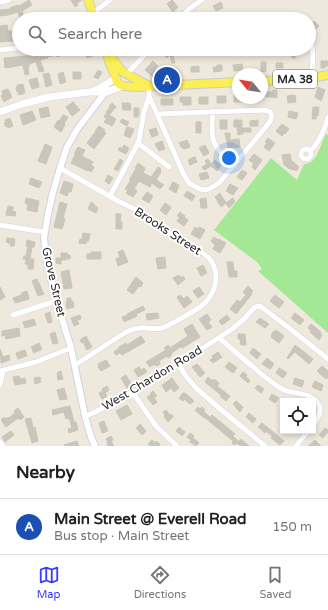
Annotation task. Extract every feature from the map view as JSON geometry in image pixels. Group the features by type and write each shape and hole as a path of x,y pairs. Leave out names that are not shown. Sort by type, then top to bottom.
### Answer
{"main road":[{"path":"88,0 92,12"},
{"path":"107,56 114,79 122,86 178,86 232,82"},
{"path":"0,111 49,97 89,92 106,92 126,85 129,78 110,56"},
{"path":"89,92 114,79 118,73 126,73 149,86"},
{"name":"MA 38","path":"268,81 312,78 328,75"}],"street":[{"path":"0,2 9,0"},
{"path":"98,12 110,0"},
{"path":"186,12 202,0"},
{"path":"0,50 12,49"},
{"path":"126,73 143,56"},
{"path":"312,56 312,78"},
{"name":"Grove Street","path":"95,446 85,416 71,348 56,301 47,263 44,232 53,192 67,147 74,134 114,79"},
{"path":"110,196 138,142 149,96 149,86"},
{"path":"149,96 183,173 189,183 202,190 212,188 223,180 272,119 272,114 265,110 158,114"},
{"path":"212,112 211,129 214,144 222,155 234,166"},
{"path":"310,151 316,145 326,126 328,117"},
{"path":"138,142 169,167"},
{"name":"Brooks Street","path":"60,168 149,218 174,237 201,252 213,264 216,277 215,286 212,293 203,305 161,329 142,327 126,332 75,365"},
{"path":"0,225 44,232"},
{"path":"13,315 56,301"},
{"name":"West Chardon Road","path":"85,416 94,413 132,393 153,378 179,364 238,324 255,307 260,306 328,359"},
{"path":"219,338 268,380 286,390 313,398"},
{"path":"0,385 2,371 36,362 71,348"},
{"path":"179,364 185,375 196,388 265,446"},
{"path":"132,393 156,426 178,446"},
{"path":"316,400 320,410 316,421"},
{"path":"296,446 306,434"},
{"path":"0,442 3,446"}],"green space":[{"path":"326,134 328,135 328,333 258,271 262,269 257,262 214,230 271,158 297,180 304,164 309,163 316,157"}],"building":[{"path":"29,0 32,5 22,12 12,12 12,14 0,16 0,10 19,6"},
{"path":"71,0 82,0 77,3 78,5 75,7"},
{"path":"172,0 178,7 173,12 167,4"},
{"path":"221,2 223,8 216,11 213,6"},
{"path":"7,25 8,31 12,31 12,41 0,42 0,26"},
{"path":"52,56 40,60 44,71 39,72 36,62 29,64 29,74 25,75 23,65 5,68 4,58"},
{"path":"170,56 173,56 175,63 172,63"},
{"path":"153,61 158,66 154,70 157,73 153,77 145,70"},
{"path":"321,61 328,61 328,66 321,68"},
{"path":"261,62 266,62 266,68 261,68"},
{"path":"276,63 283,63 283,68 276,68"},
{"path":"242,64 243,68 234,68 233,65"},
{"path":"217,65 222,65 222,71 214,72 213,67 217,67"},
{"path":"199,66 199,72 191,72 191,67"},
{"path":"98,70 102,72 98,79 94,77"},
{"path":"63,72 66,82 60,84 58,74"},
{"path":"73,72 81,72 81,79 73,79"},
{"path":"49,73 52,85 46,87 43,74"},
{"path":"37,78 39,87 32,89 29,80"},
{"path":"23,84 25,93 19,95 16,88 17,85"},
{"path":"318,87 325,90 321,101 315,97"},
{"path":"8,89 12,97 4,102 1,96 3,95 2,91"},
{"path":"273,90 277,90 277,98 268,97 268,92 273,92"},
{"path":"295,95 296,102 288,103 287,96"},
{"path":"217,96 226,96 226,103 217,103"},
{"path":"180,97 191,97 191,105 183,105 183,102 180,102"},
{"path":"199,97 208,97 208,104 199,104"},
{"path":"161,99 173,99 173,105 161,105"},
{"path":"73,102 80,110 72,116 66,107"},
{"path":"112,103 116,107 109,115 116,119 112,126 104,122 107,118 104,117"},
{"path":"122,103 130,103 131,110 123,110"},
{"path":"48,107 50,116 41,118 39,109"},
{"path":"313,107 319,107 318,116 316,116 316,119 312,119"},
{"path":"134,108 139,108 138,117 134,117"},
{"path":"32,111 36,120 23,125 20,115"},
{"path":"289,111 298,113 296,119 288,117"},
{"path":"63,115 68,117 61,132 54,127"},
{"path":"10,118 13,126 8,128 4,123 6,123 5,120"},
{"path":"122,119 129,122 127,126 120,122"},
{"path":"220,120 227,120 227,129 220,129"},
{"path":"234,120 242,120 242,128 251,128 251,132 243,132 243,134 238,135 237,127 234,127"},
{"path":"258,120 258,126 250,126 250,121"},
{"path":"196,122 201,122 201,133 196,133"},
{"path":"282,124 289,129 282,136 276,131"},
{"path":"99,126 105,130 104,131 106,133 94,149 87,143"},
{"path":"127,127 134,129 130,138 124,135"},
{"path":"156,128 158,135 152,137 149,130"},
{"path":"225,133 230,133 230,140 239,139 240,147 228,148"},
{"path":"268,138 275,143 269,151 264,147"},
{"path":"187,140 190,147 184,149 179,143"},
{"path":"162,141 165,149 159,151 155,144"},
{"path":"45,144 52,147 46,164 38,161"},
{"path":"124,145 129,148 126,154 118,150 120,147 122,149"},
{"path":"205,145 209,153 204,156 199,148"},
{"path":"78,147 85,150 82,156 93,162 91,165 94,167 91,172 71,163"},
{"path":"254,154 262,160 255,170 252,167 254,164 249,160"},
{"path":"290,154 291,160 299,167 296,171 284,165 282,155"},
{"path":"194,157 197,162 190,165 188,160"},
{"path":"120,159 123,161 118,171 114,169"},
{"path":"208,159 211,164 215,160 221,165 217,171 211,166 204,170 202,167 207,164 205,161"},
{"path":"138,163 145,168 143,173 151,177 158,167 161,169 161,172 156,180 164,185 160,189 152,183 150,187 139,181 134,189 137,191 133,197 126,193 128,190 125,189 131,180 129,180"},
{"path":"242,170 247,173 242,180 237,177"},
{"path":"207,172 209,178 201,180 199,174"},
{"path":"108,175 113,178 109,184 105,181"},
{"path":"31,178 42,182 39,188 29,184"},
{"path":"64,181 73,184 71,192 68,192 67,196 60,193"},
{"path":"173,182 179,185 176,193 169,189"},
{"path":"230,184 238,188 233,195 226,191"},
{"path":"187,191 195,196 192,201 184,196"},
{"path":"147,192 153,196 149,203 142,199"},
{"path":"220,193 226,203 221,207 215,197"},
{"path":"26,198 39,201 37,212 27,210 28,204 25,203"},
{"path":"206,198 207,208 201,208 200,199"},
{"path":"233,198 235,202 229,208 226,203"},
{"path":"60,202 67,204 62,229 54,227"},
{"path":"91,202 98,208 96,213 88,209"},
{"path":"165,203 171,207 166,215 160,210"},
{"path":"8,206 13,207 13,211 16,212 15,216 6,215"},
{"path":"180,212 188,220 184,226 177,221 180,217 177,216"},
{"path":"116,214 121,214 120,222 122,222 122,229 116,229"},
{"path":"195,227 205,230 200,239 191,234"},
{"path":"83,233 90,234 86,244 79,243 80,239 82,239"},
{"path":"214,237 226,243 220,253 213,249 215,245 211,241"},
{"path":"7,238 15,239 14,246 10,246 11,244 6,242"},
{"path":"27,240 35,242 34,247 32,247 30,259 34,259 33,269 28,269 28,264 25,264 26,259 23,259 24,256 26,256 28,246 26,246"},
{"path":"123,250 128,262 118,266 116,259 120,257 118,252"},
{"path":"91,252 101,252 101,259 87,259 87,254 91,254"},
{"path":"61,253 67,253 67,255 70,255 70,259 61,260 61,264 56,263 56,258 61,258"},
{"path":"165,257 166,268 158,269 156,258"},
{"path":"227,262 233,262 234,271 237,271 237,277 229,277"},
{"path":"203,265 207,273 201,276 197,268"},
{"path":"69,270 72,288 64,289 61,272"},
{"path":"179,275 181,278 183,276 185,279 178,285 173,278"},
{"path":"136,277 143,283 141,287 139,286 133,294 127,290"},
{"path":"37,279 44,294 38,296 32,281"},
{"path":"248,286 253,291 251,293 252,294 236,314 230,309 237,300 240,302 246,295 243,292"},
{"path":"0,287 5,297 0,300"},
{"path":"199,287 204,294 198,298 193,291"},
{"path":"27,291 29,299 15,303 13,298 22,295 21,293"},
{"path":"180,295 184,299 187,296 192,302 184,308 177,297"},
{"path":"275,295 284,302 279,308 270,301"},
{"path":"67,298 71,298 74,307 67,309"},
{"path":"143,306 145,310 136,314 137,316 124,322 122,317"},
{"path":"50,312 52,322 48,323 45,314"},
{"path":"158,313 159,318 147,320 146,314"},
{"path":"295,313 304,320 300,325 291,318"},
{"path":"207,314 211,320 208,322 212,327 207,330 199,319"},
{"path":"80,315 81,319 77,320 79,324 74,326 71,318"},
{"path":"227,315 230,319 222,325 219,321"},
{"path":"260,318 269,324 265,328 256,322"},
{"path":"34,319 36,325 25,328 23,322"},
{"path":"192,324 200,337 182,348 181,346 168,358 167,356 159,361 160,364 156,366 155,364 150,367 146,362 166,350 164,348 168,345 170,348 188,336 184,329"},
{"path":"311,324 321,332 320,333 322,335 319,340 310,332 311,331 308,328"},
{"path":"19,328 20,336 6,339 5,335 2,336 2,331"},
{"path":"276,330 284,336 279,343 271,337"},
{"path":"55,332 58,343 53,344 50,334"},
{"path":"238,334 245,334 246,345 241,345 240,339 238,339"},
{"path":"86,336 92,347 87,350 83,342 82,343 80,340"},
{"path":"141,336 145,342 122,355 120,353 116,355 114,352 119,347 126,343 127,345"},
{"path":"39,343 42,349 34,353 31,347"},
{"path":"295,345 313,359 309,364 295,352 288,359 287,358"},
{"path":"253,348 261,354 257,359 250,353"},
{"path":"0,349 3,357 9,355 10,360 1,363"},
{"path":"25,350 27,356 18,359 16,353"},
{"path":"218,352 222,357 213,363 210,360 213,358 212,356"},
{"path":"267,358 274,364 270,369 262,364"},
{"path":"106,360 110,366 101,371 98,364"},
{"path":"229,362 237,368 233,373 225,367"},
{"path":"197,364 205,373 200,377 192,367"},
{"path":"322,366 328,371 328,377 326,379 317,371"},
{"path":"139,367 141,370 144,368 147,372 138,377 134,370"},
{"path":"279,368 287,373 283,378 276,373"},
{"path":"61,371 63,379 58,380 57,373"},
{"path":"243,372 250,380 248,383 240,376"},
{"path":"126,375 132,385 127,388 121,378"},
{"path":"19,376 20,379 25,378 26,383 15,385 13,377"},
{"path":"40,377 41,382 35,384 34,378"},
{"path":"208,377 219,383 217,386 230,396 226,401 205,382"},
{"path":"172,378 179,388 174,392 171,388 166,392 162,385"},
{"path":"295,378 304,381 302,387 293,384"},
{"path":"315,381 323,385 321,391 312,387"},
{"path":"258,385 264,389 261,393 255,388"},
{"path":"107,386 109,390 105,393 107,396 102,399 99,393"},
{"path":"64,388 67,399 60,400 57,390"},
{"path":"153,391 157,396 154,398 157,402 153,405 147,397 151,395 150,394"},
{"path":"183,393 194,401 190,404 184,399 183,401 179,398"},
{"path":"272,394 279,398 275,403 269,399"},
{"path":"236,401 243,407 240,412 233,404"},
{"path":"127,405 132,414 121,420 116,411"},
{"path":"70,406 74,422 76,422 78,430 69,433 68,429 72,428 69,418 66,419 64,412 53,415 52,410"},
{"path":"198,407 200,409 202,407 205,410 203,411 210,417 212,415 235,434 233,436 238,441 235,445 232,443 233,441 195,410"},
{"path":"18,408 24,417 20,420 18,418 6,427 1,420 4,417 5,419 9,418"},
{"path":"166,410 173,416 168,422 163,412"},
{"path":"249,413 256,419 253,423 246,417"},
{"path":"31,418 33,428 35,427 38,441 32,443 25,419"},
{"path":"104,421 108,431 102,433 99,423"},
{"path":"262,423 284,441 280,445 271,438 272,436 266,431 265,433 258,427"},
{"path":"140,424 146,431 142,435 136,428"},
{"path":"179,427 185,432 182,436 176,431"},
{"path":"325,428 328,432 323,438 319,435"},
{"path":"11,431 14,435 5,442 2,437"},
{"path":"190,433 199,443 196,446 190,442 191,440 187,437"},
{"path":"111,436 113,440 111,441 114,446 108,446 106,439"},
{"path":"241,439 249,446 240,446 237,443"},
{"path":"152,440 155,443 156,441 160,444 159,446 151,446 148,444"},
{"path":"315,440 321,446 308,446"},
{"path":"77,441 79,446 64,445"}],"place":[{"name":"Main Street @ Everell Road","path":"167,80"}]}
